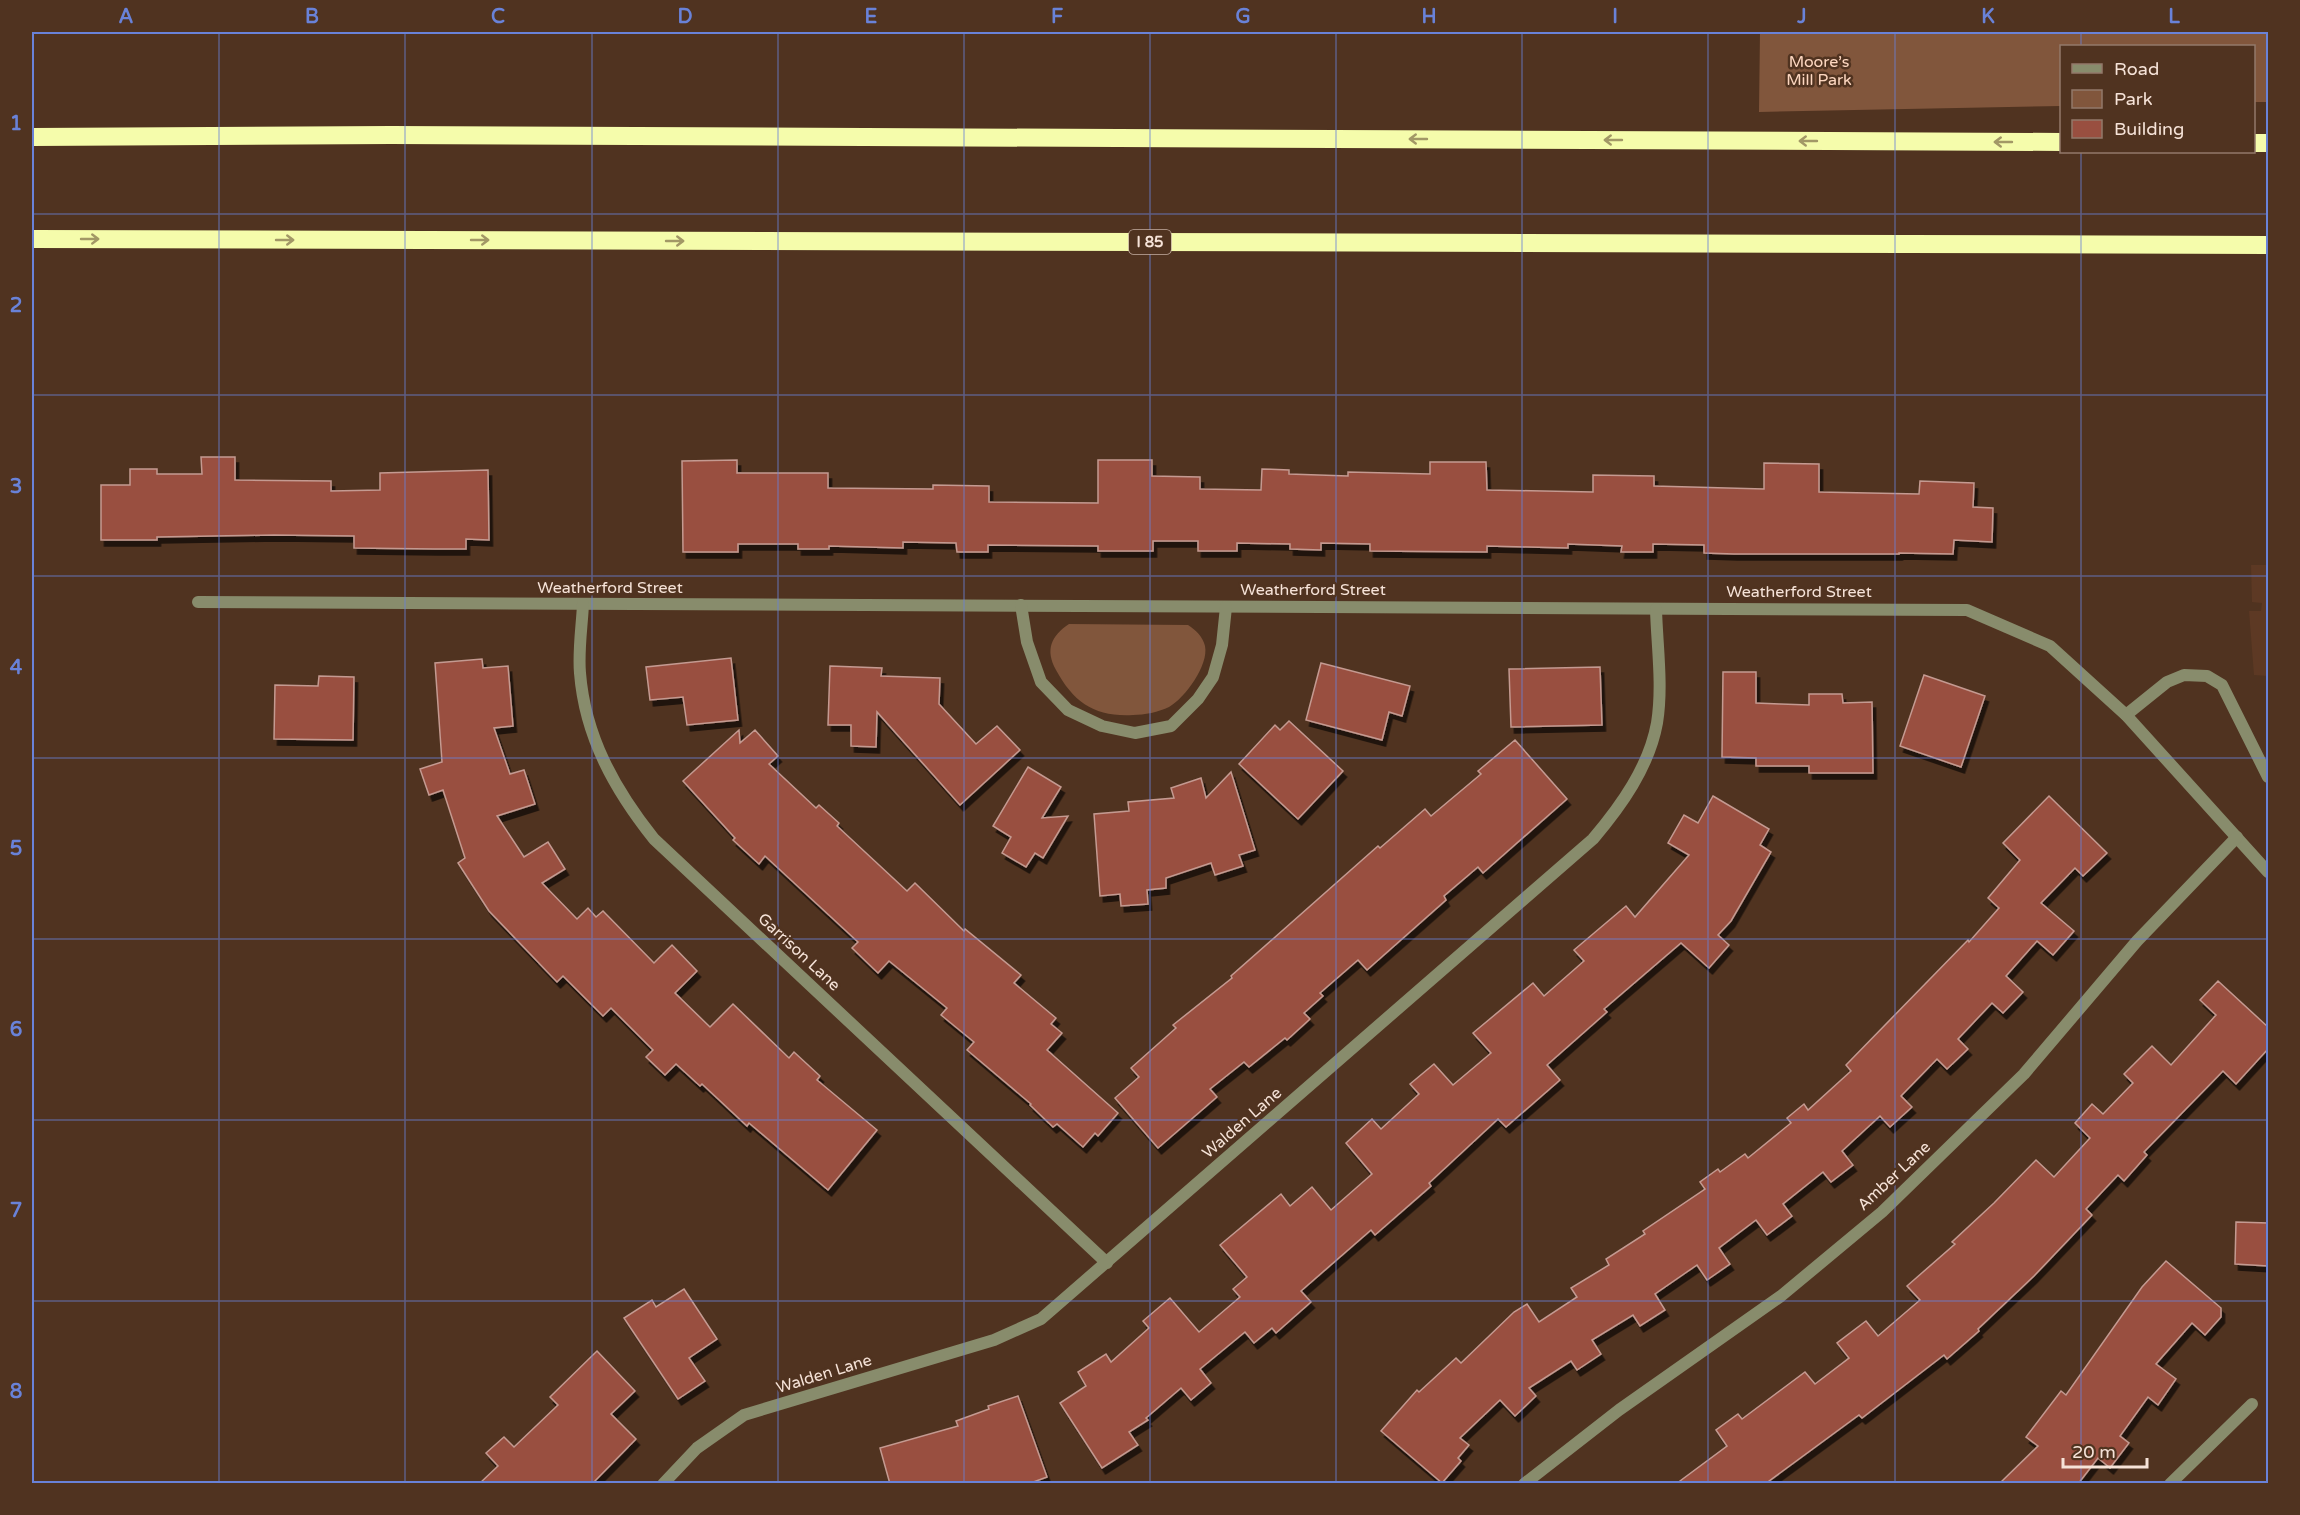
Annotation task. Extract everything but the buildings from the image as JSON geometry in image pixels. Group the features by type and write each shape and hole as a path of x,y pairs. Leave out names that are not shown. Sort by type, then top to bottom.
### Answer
{"highway":[{"path":"32,137 415,135 2060,142"},
{"name":"I 85","path":"32,239 2268,245"}],"street":[{"name":"Weatherford Street","path":"198,602 1967,610 2050,646 2126,715 2268,872"},
{"name":"Garrison Lane","path":"583,604 580,672 588,718 606,767 628,805 648,830 1107,1263"},
{"name":"Weatherford Street","path":"1021,605 1027,642 1041,682 1068,710 1102,726 1136,733 1171,726 1198,699 1214,677 1222,645 1226,606"},
{"name":"Walden Lane","path":"663,1484 697,1448 744,1415 994,1340 1041,1319 1593,839 1621,805 1643,764 1656,724 1658,688 1656,609"},
{"path":"2126,715 2167,682 2184,675 2207,676 2222,686 2268,777"},
{"name":"Amber Lane","path":"1524,1484 1619,1410 1780,1296 1882,1212 2024,1074 2137,941 2237,837"},
{"path":"2170,1484 2252,1404"}],"shaded area":[{"path":"2251,565 2268,565 2268,676 2254,675 2249,611 2261,611 2262,603 2252,602"}],"green space":[{"name":"Moore’s Mill Park","path":"1760,32 2268,32 2268,102 2255,102 2255,45 2060,45 2060,106 1759,112"},
{"path":"1069,624 1188,625 1199,634 1204,643 1203,662 1188,689 1169,707 1142,714 1107,713 1087,706 1078,699 1063,681 1053,663 1051,650 1054,639"}]}
